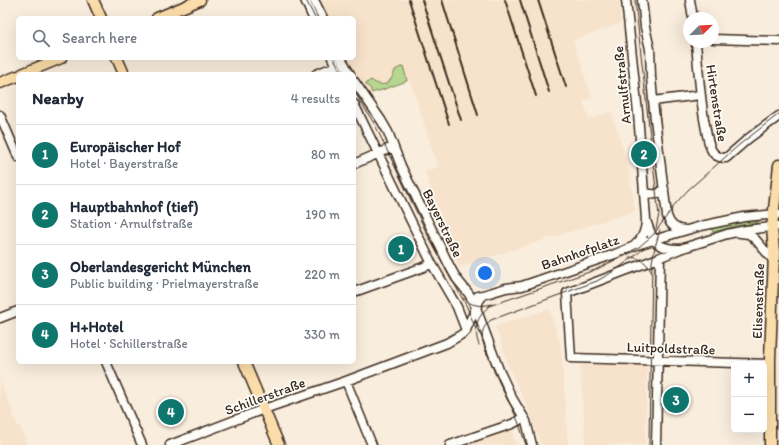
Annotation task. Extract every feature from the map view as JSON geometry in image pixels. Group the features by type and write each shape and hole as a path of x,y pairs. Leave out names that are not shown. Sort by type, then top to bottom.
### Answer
{"main road":[{"path":"93,0 100,16"},
{"path":"161,16 200,0"},
{"path":"27,72 56,60"},
{"path":"118,60 123,72"},
{"path":"0,83 16,77"},
{"name":"Elisenstraße","path":"770,445 770,364 773,257 779,165"},
{"name":"Elisenstraße","path":"773,257 779,241"},
{"path":"245,364 279,445"}],"street":[{"path":"305,0 312,16"},
{"path":"314,0 322,16"},
{"name":"Arnulfstraße","path":"626,0 638,113 646,219 644,234 633,247"},
{"name":"Arnulfstraße","path":"642,0 645,27 650,49 653,101 665,207 668,220 672,225 680,230 686,230"},
{"path":"690,0 692,12"},
{"path":"719,39 779,41"},
{"name":"Hirtenstraße","path":"696,48 700,95 706,133 711,150 714,154 720,158 726,158 749,138 779,116"},
{"path":"333,60 339,72"},
{"path":"342,60 349,72"},
{"path":"321,72 336,66"},
{"name":"Bayerstraße","path":"356,84 385,126 406,177 456,278 469,294 477,308 499,370 514,403 528,426 532,445"},
{"path":"653,101 700,95"},
{"name":"Bayerstraße","path":"356,108 432,264 457,307 466,331"},
{"path":"0,115 16,152"},
{"path":"356,163 393,147"},
{"path":"644,192 657,194 664,189"},
{"name":"Bahnhofplatz","path":"469,294 476,296 506,288 518,287 686,230 744,217 776,215"},
{"name":"Arnulfstraße","path":"646,219 654,240"},
{"path":"708,225 712,239"},
{"path":"656,445 660,258 680,249 727,234 776,226"},
{"path":"695,228 699,236 699,243"},
{"path":"737,232 749,234 773,257"},
{"path":"654,240 663,246 673,249 680,249"},
{"name":"Luitpoldstraße","path":"660,258 567,293 571,358 770,364"},
{"path":"356,291 432,264"},
{"path":"466,331 483,295"},
{"path":"0,318 16,311"},
{"name":"Schillerstraße","path":"170,445 447,343 466,331"},
{"path":"107,364 142,445"},
{"path":"346,381 372,445"},
{"path":"450,445 512,424 523,416"}],"shaded area":[{"path":"317,0 619,0 621,23 573,40 592,98 583,101 589,119 611,112 628,165 635,211 459,267 425,172 438,167 410,80 367,95 356,80 356,72 351,72 345,60 356,60 356,16 324,16"},
{"path":"549,309 561,347 568,445 541,445 531,415 507,362 495,327"},
{"path":"647,364 645,445 586,445 580,365"},
{"path":"0,376 3,389 13,412 12,413 18,426 20,426 27,445 0,445"},
{"path":"510,426 516,445 458,445"}],"green space":[{"path":"403,66 407,81 372,93 371,89 365,84 371,80 379,84 387,83 392,78 395,70"},
{"path":"758,219 759,222 713,232 711,228 735,223"}],"tram line":[{"path":"306,0 314,16"},
{"path":"635,0 659,214 656,229"},
{"path":"335,60 341,72"},
{"path":"356,94 375,125 429,238 466,305 476,329"},
{"path":"479,345 476,334 477,324 481,315 489,306 595,270 639,247 654,234 676,203 688,190 739,145 779,114"},
{"path":"649,445 652,262 660,230"},
{"path":"487,354 482,336 484,328 491,320 597,281 621,266 643,249"},
{"path":"629,257 637,258 643,261 652,273"},
{"path":"463,298 469,303 476,305 492,304"},
{"path":"485,349 518,421 526,445"}],"railway":[{"path":"409,0 449,124"},
{"path":"422,0 461,120"},
{"path":"442,0 478,115"},
{"path":"505,0 536,96"},
{"path":"520,0 549,92"},
{"path":"538,0 566,87"}],"place":[{"name":"Hauptbahnhof (tief)","path":"644,154"},
{"name":"Europäischer Hof","path":"401,249"},
{"name":"Oberlandesgericht München","path":"676,400"},
{"name":"H+Hotel","path":"171,412"}]}
